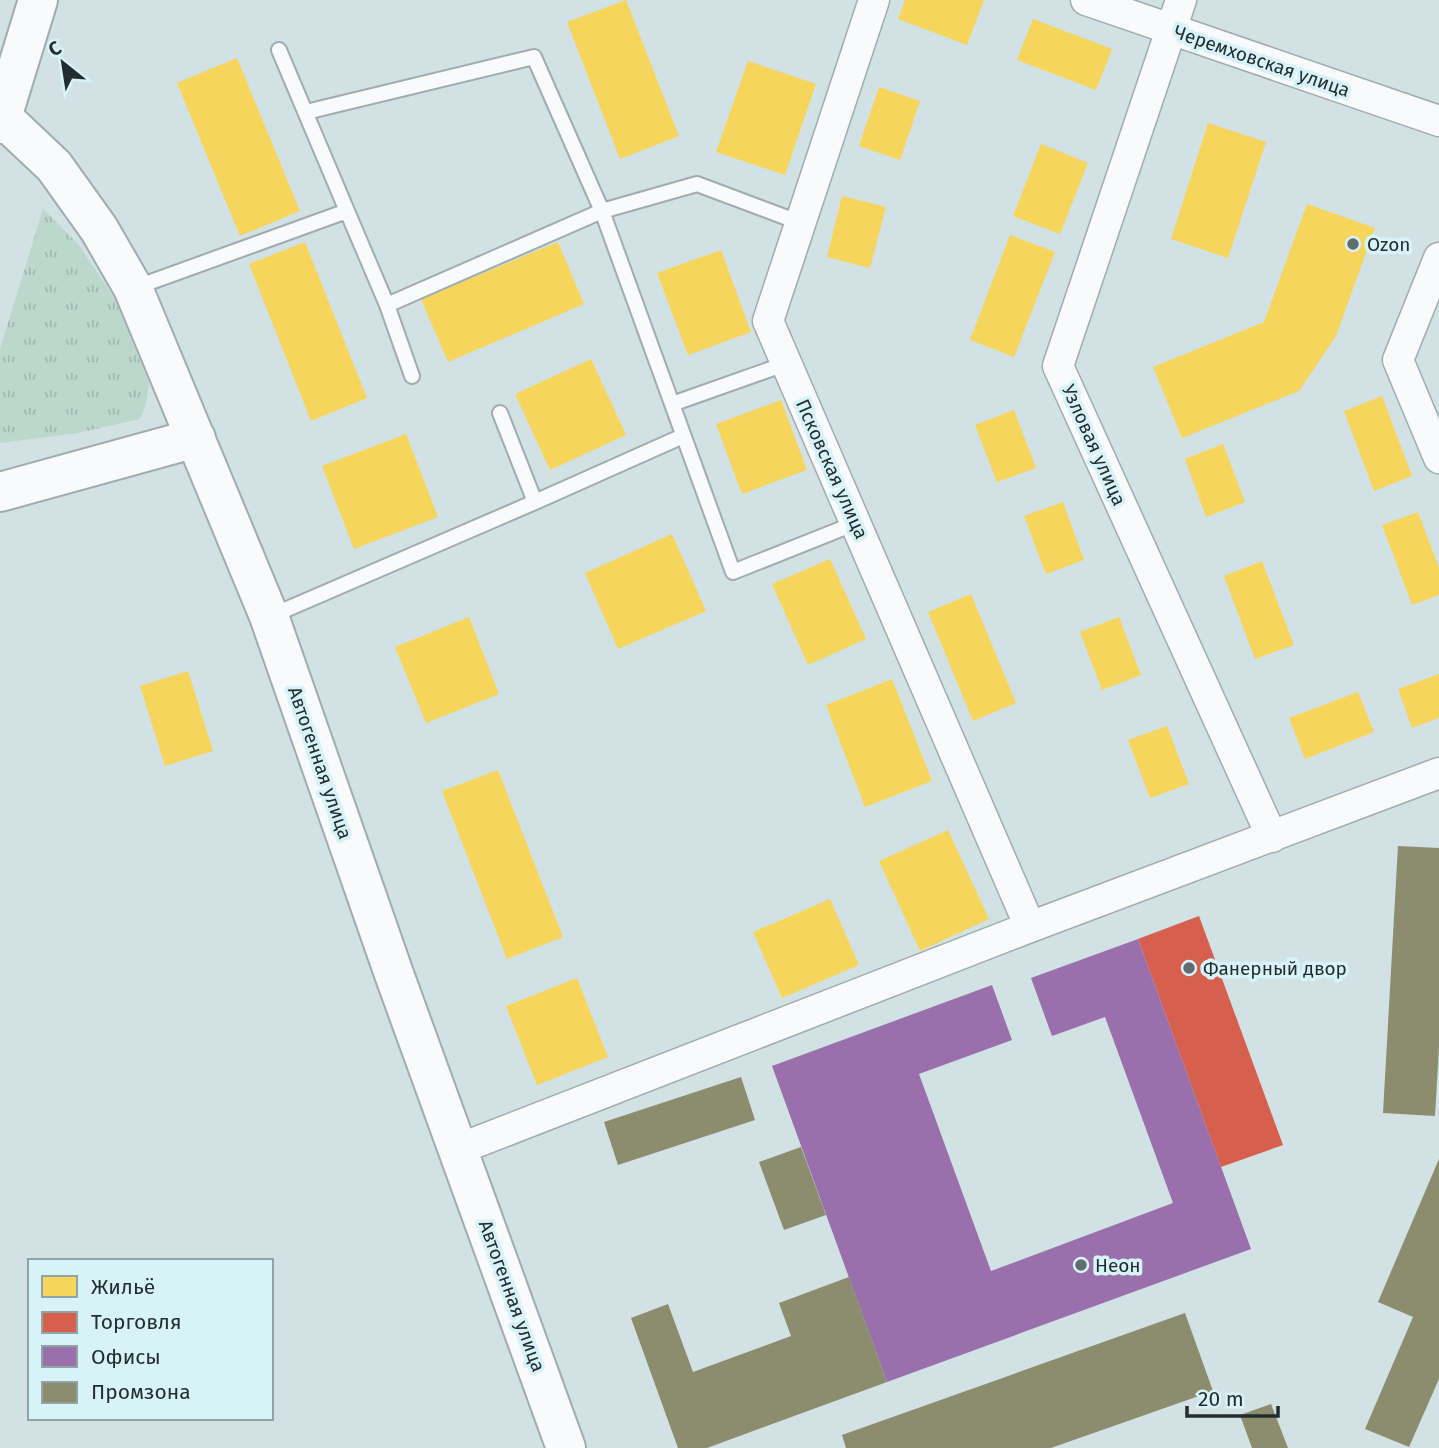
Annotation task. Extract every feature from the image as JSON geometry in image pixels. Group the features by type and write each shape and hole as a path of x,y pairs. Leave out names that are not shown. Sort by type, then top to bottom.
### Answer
{"street":[{"path":"1,118 38,0"},
{"name":"Псковская улица","path":"874,0 768,321 1030,927"},
{"name":"Черемховская улица","path":"1086,0 1439,121"},
{"name":"Узловая улица","path":"1181,0 1058,366 1272,837"},
{"name":"Автогенная улица","path":"1,118 54,166 99,229 133,288 269,616 394,974 566,1448"},
{"path":"1439,258 1398,360 1439,458"},
{"path":"0,492 196,438"},
{"path":"459,1149 1030,927 1439,773"}],"lane":[{"path":"279,50 387,305 412,376"},
{"path":"306,112 534,57 602,211 733,572 856,523"},
{"path":"387,305 602,211 697,184 801,223"},
{"path":"133,288 347,211"},
{"path":"672,404 785,364"},
{"path":"499,413 535,502"},
{"path":"269,616 684,436"}],"green space":[{"path":"43,209 79,245 115,299 149,383 146,404 140,419 78,433 0,443 0,349"}],"building: Жильё":[{"path":"626,0 679,136 620,159 567,22"},
{"path":"905,0 984,0 967,45 898,19"},
{"path":"1033,19 1112,49 1096,90 1017,60"},
{"path":"237,58 300,211 240,236 177,83"},
{"path":"748,61 816,84 785,175 716,152"},
{"path":"879,87 920,101 900,160 859,146"},
{"path":"1208,123 1266,142 1228,258 1171,239"},
{"path":"1041,144 1088,163 1060,234 1013,216"},
{"path":"842,196 886,207 870,268 827,257"},
{"path":"1307,204 1375,228 1336,336 1299,391 1182,438 1153,367 1264,322"},
{"path":"1010,235 1055,252 1014,357 970,340"},
{"path":"305,242 367,398 311,421 249,264"},
{"path":"558,242 584,304 448,362 421,299"},
{"path":"721,250 751,332 688,355 657,273"},
{"path":"591,359 626,435 550,470 515,394"},
{"path":"1382,396 1412,476 1374,491 1344,411"},
{"path":"781,400 807,470 742,494 716,424"},
{"path":"1014,410 1036,468 997,482 975,425"},
{"path":"406,434 438,517 354,549 322,466"},
{"path":"1223,444 1245,502 1206,517 1185,459"},
{"path":"1063,502 1084,560 1046,574 1024,516"},
{"path":"1418,512 1439,568 1439,595 1412,605 1382,525"},
{"path":"672,534 706,611 618,649 585,573"},
{"path":"830,559 866,639 808,665 772,584"},
{"path":"1262,561 1294,645 1255,659 1224,576"},
{"path":"971,594 1016,703 973,721 928,612"},
{"path":"469,617 499,694 426,723 395,647"},
{"path":"1119,617 1141,675 1102,690 1080,632"},
{"path":"188,671 213,751 165,766 140,686"},
{"path":"1439,674 1439,718 1412,728 1398,689"},
{"path":"892,679 932,781 865,807 826,705"},
{"path":"1358,692 1374,732 1305,759 1289,718"},
{"path":"1167,726 1189,784 1150,798 1128,740"},
{"path":"498,770 563,937 507,959 442,791"},
{"path":"948,830 989,919 920,951 879,861"},
{"path":"830,899 859,965 782,998 753,932"},
{"path":"577,978 608,1057 537,1085 506,1006"}],"building: Торговля":[{"path":"1199,916 1283,1145 1221,1167 1138,939"}],"building: Офисы":[{"path":"1138,939 1251,1249 887,1382 772,1066 992,985 1012,1040 919,1074 991,1271 1173,1203 1105,1017 1052,1036 1031,978"}],"building: Промзона":[{"path":"1398,846 1439,848 1439,1047 1435,1116 1383,1113"},
{"path":"741,1077 755,1120 618,1165 604,1122"},
{"path":"801,1147 826,1215 784,1230 759,1162"},
{"path":"1439,1159 1439,1379 1409,1447 1365,1429 1413,1317 1378,1302"},
{"path":"849,1277 887,1382 707,1448 678,1448 631,1318 668,1304 693,1372 791,1336 779,1303"},
{"path":"1185,1313 1213,1391 1051,1448 846,1448 842,1435"},
{"path":"1271,1404 1288,1448 1252,1448 1240,1415"}],"place":[{"name":"Ozon","path":"1353,244"},
{"name":"Фанерный двор","path":"1189,968"},
{"name":"Неон","path":"1081,1265"}]}
